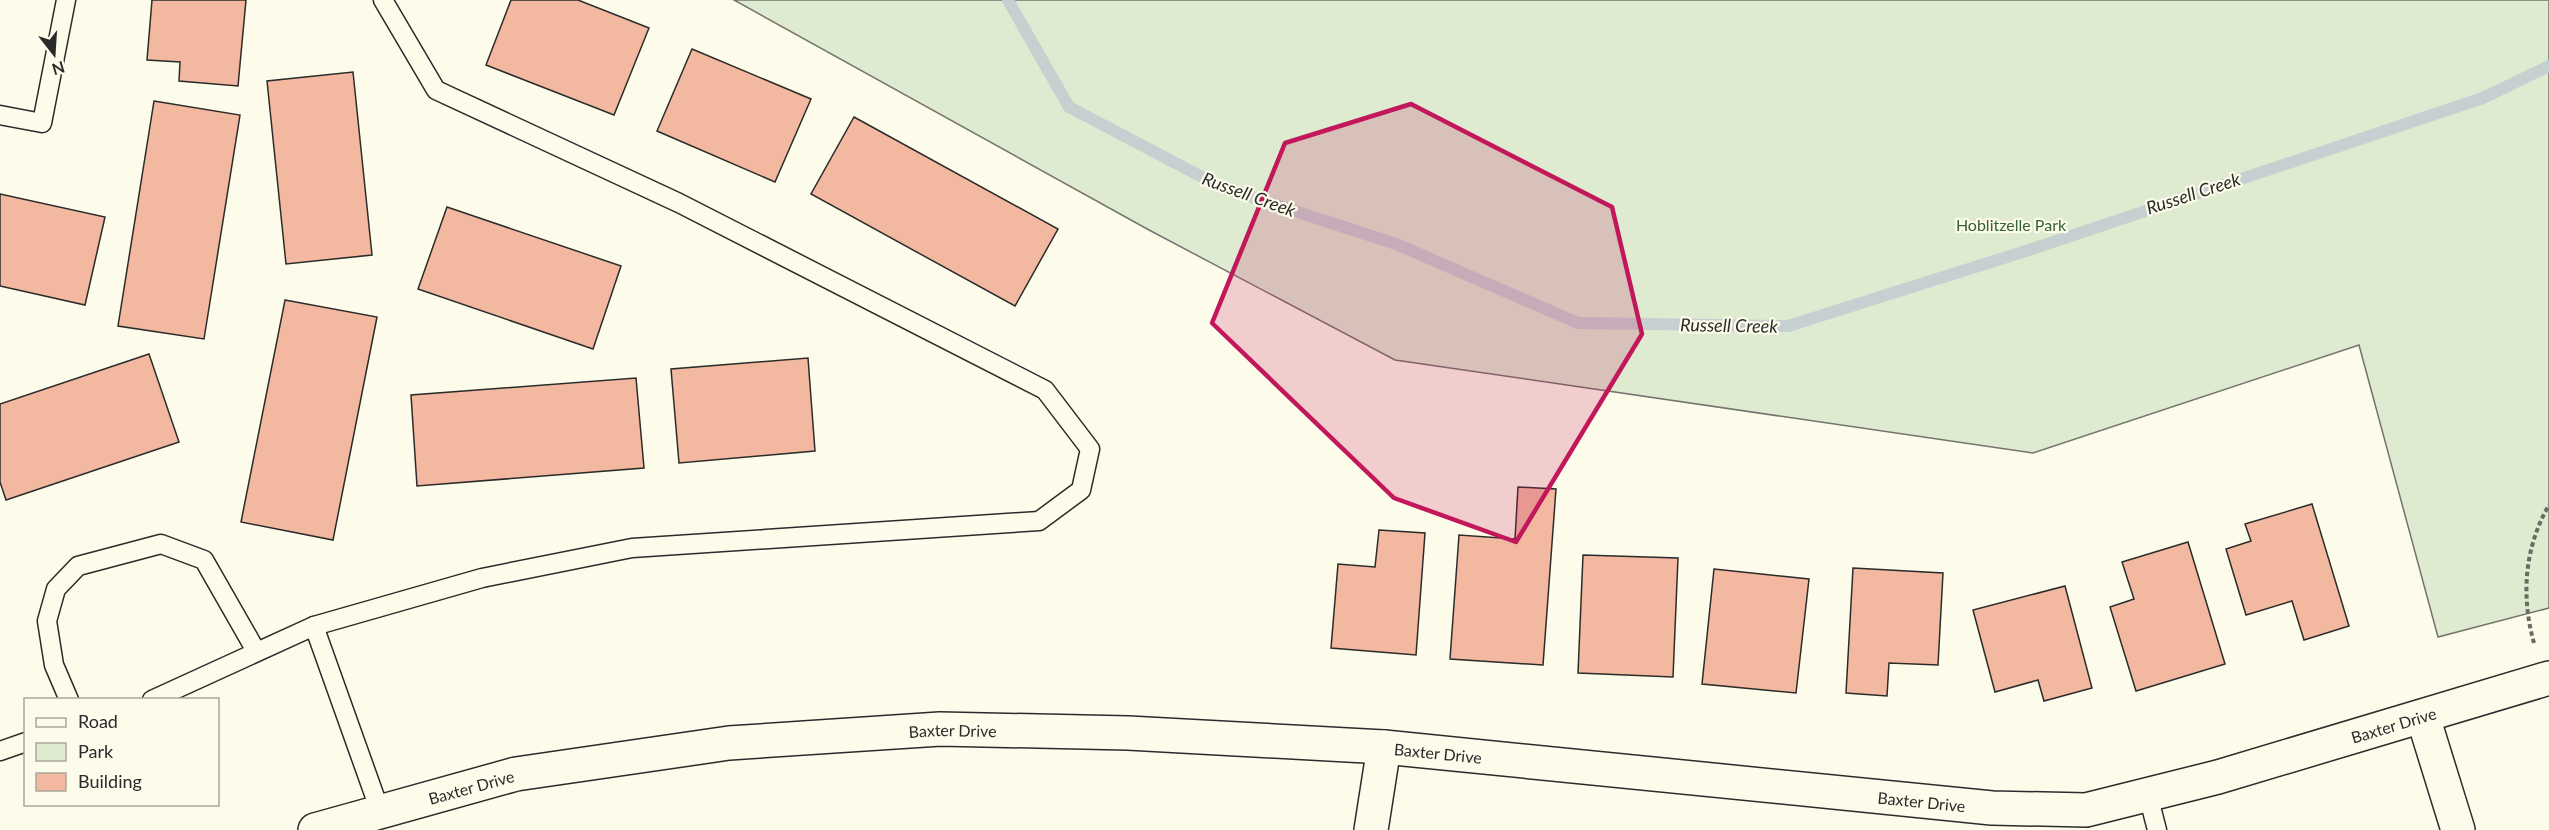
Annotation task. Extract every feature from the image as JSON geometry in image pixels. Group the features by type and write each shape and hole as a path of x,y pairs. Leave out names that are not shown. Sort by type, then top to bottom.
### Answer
{"street":[{"name":"Baxter Drive","path":"315,830 516,774 729,744 940,729 1128,733 1384,747 1992,808 2086,810 2148,795 2423,717 2549,678"},
{"path":"2423,717 2458,830"},
{"path":"1371,830 1384,747"}],"lane":[{"path":"0,115 42,123 66,0"},
{"path":"154,698 314,626 482,578 632,548 1039,521 1081,490 1090,449 1045,390 679,203 436,90 383,0"},
{"path":"69,698 54,665 47,621 56,589 78,566 162,544 204,560 256,651"},
{"path":"314,626 380,811"},
{"path":"0,751 24,743"},
{"path":"2148,795 2157,830"}],"path":[{"path":"2533,641 2524,603 2528,562 2549,505"}],"highlighted area":[{"path":"1411,104 1612,207 1642,334 1516,542 1394,498 1212,323 1285,143"}],"green space":[{"name":"Hoblitzelle Park","path":"734,0 2549,0 2549,608 2438,637 2359,345 2033,453 1395,360 1149,230"}],"building":[{"path":"152,0 246,0 238,86 179,81 180,62 147,60"},
{"path":"511,0 578,0 649,28 614,115 486,65"},
{"path":"692,49 811,99 775,182 657,131"},
{"path":"353,72 372,255 286,264 267,81"},
{"path":"154,101 240,115 204,339 118,326"},
{"path":"854,117 1058,229 1015,306 811,194"},
{"path":"0,194 105,217 85,305 0,286"},
{"path":"447,207 621,266 593,349 418,289"},
{"path":"285,300 377,317 333,540 241,522"},
{"path":"149,354 179,442 6,500 0,482 0,404"},
{"path":"808,358 815,451 679,463 671,369"},
{"path":"636,378 644,468 417,486 411,395"},
{"path":"1518,487 1556,489 1543,665 1450,659 1459,535 1515,539"},
{"path":"2312,504 2349,626 2304,640 2292,601 2246,615 2226,549 2251,541 2245,524"},
{"path":"1379,530 1425,533 1416,655 1331,648 1338,564 1375,567"},
{"path":"2188,542 2225,664 2136,691 2110,607 2134,599 2122,562"},
{"path":"1583,555 1678,558 1673,677 1578,673"},
{"path":"1853,568 1943,573 1938,665 1889,663 1887,696 1846,693"},
{"path":"1714,569 1809,579 1796,693 1702,684"},
{"path":"2065,586 2092,688 2044,701 2038,680 1995,692 1973,610"}],"waterway":[{"name":"Russell Creek","path":"1008,0 1069,107 1221,187 1396,244 1578,323 1788,326 2029,250 2483,98 2549,66"}]}
